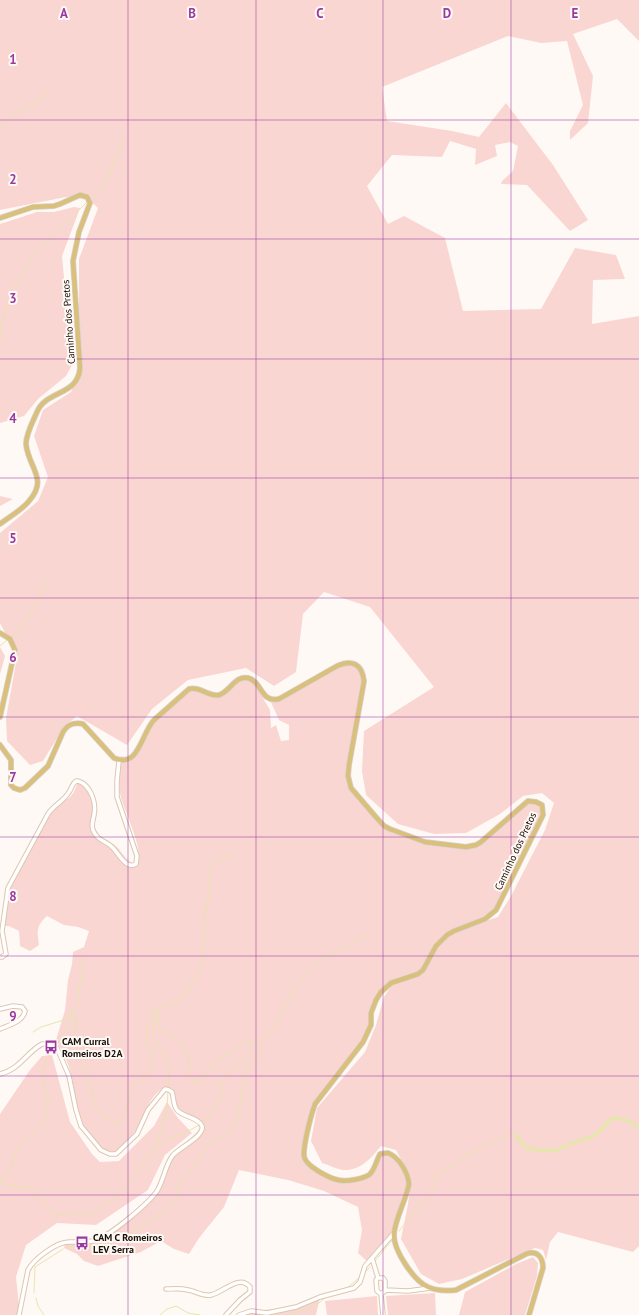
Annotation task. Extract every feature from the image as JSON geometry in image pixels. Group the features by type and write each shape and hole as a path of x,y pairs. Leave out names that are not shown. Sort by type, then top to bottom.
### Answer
{"main road":[{"name":"Caminho dos Pretos","path":"0,218 33,207 54,206 80,195 87,197 90,203 79,232 73,261 80,372 76,381 71,387 44,401 38,410 26,444 38,480 38,488 29,502 0,524"},
{"path":"0,633 10,639 15,650 0,717"},
{"name":"Caminho dos Pretos","path":"119,761 129,759 137,753 149,725 189,689 199,689 218,695 223,693 239,679 247,678 255,683 267,698 274,700 279,699 329,670 346,662 358,665 362,670 364,681 349,765 349,782 354,793 384,826 396,832 425,842 471,846 481,842 528,802 536,802 542,806 543,815 496,910 485,919 447,935 436,946 423,970 418,974 391,984 381,992 376,1000 372,1013 371,1025 364,1042 346,1066 320,1096 312,1112 304,1156 306,1163 310,1166 339,1180 356,1179 367,1177 371,1174 380,1154 388,1153 395,1157 405,1171 409,1184 394,1233 395,1246 400,1256 420,1282 430,1288"},
{"path":"0,745 11,760 12,785 17,790 23,789 48,766 63,732 70,724 83,724 109,754 119,761"},
{"path":"430,1288 444,1291 456,1290 526,1254 537,1254 542,1258 543,1268 529,1315"}],"street":[{"path":"0,957 6,954 2,929 5,899 11,881 48,814 52,808 66,797 71,790 73,782 81,782 91,793 94,810 92,826 96,837 113,847 122,860 128,865 133,866 136,864 137,856 117,797 119,761"},
{"path":"0,1009 17,1006 22,1007 25,1011 24,1016 19,1020 0,1029"},
{"path":"0,1074 17,1067 42,1044 54,1046 70,1076 76,1110 81,1126 105,1153 116,1154 131,1141 142,1126 152,1104 164,1090 169,1090 172,1092 175,1106 178,1111 197,1121 202,1126 201,1133 173,1155 168,1163 157,1191 136,1213 101,1238 94,1241 64,1242 57,1245 31,1264 28,1270 19,1315"},
{"path":"239,1315 251,1311 267,1313 296,1307 320,1297 354,1288 360,1282 365,1266 394,1233"},
{"path":"372,1258 378,1278 376,1280 377,1291 381,1294 383,1315"},
{"path":"378,1278 381,1277 384,1280 386,1290"},
{"path":"166,1289 194,1291 207,1296 213,1295 236,1283 246,1283 250,1287 250,1292 226,1315"},
{"path":"386,1290 408,1291 430,1288"},
{"path":"381,1294 384,1294 386,1290"}],"shaded area":[{"path":"0,0 639,0 639,41 617,19 573,34 593,76 588,123 570,140 570,131 583,105 567,41 541,43 508,36 382,87 387,121 452,131 479,137 506,103 553,165 588,220 570,231 527,185 501,184 502,181 513,171 518,146 510,142 495,145 497,156 475,165 476,149 450,141 442,157 392,155 367,186 388,224 404,216 445,238 463,311 541,309 575,248 616,255 625,279 593,280 592,324 639,316 639,1246 633,1252 558,1232 550,1242 546,1260 543,1250 535,1248 462,1279 439,1284 421,1274 401,1239 408,1204 411,1178 396,1150 381,1146 365,1163 349,1170 343,1170 322,1163 311,1141 317,1108 365,1052 376,1025 384,997 394,982 376,1000 368,1035 312,1112 306,1142 306,1163 335,1178 348,1179 367,1177 377,1159 384,1153 395,1157 405,1171 408,1190 399,1223 394,1233 369,1263 358,1253 362,1230 358,1207 324,1191 288,1180 239,1170 224,1207 199,1238 189,1254 174,1249 161,1241 141,1252 98,1266 84,1261 77,1254 64,1248 65,1243 94,1241 136,1213 157,1191 173,1155 197,1137 202,1129 197,1121 177,1111 172,1094 163,1088 157,1093 149,1104 139,1125 129,1139 115,1152 105,1151 83,1124 77,1108 70,1070 56,1040 65,1010 73,952 84,947 89,931 78,927 64,925 47,916 38,929 39,945 30,951 20,946 19,931 9,926 3,926 9,885 50,811 70,797 78,782 83,780 94,793 96,806 95,828 99,835 118,848 128,860 136,864 139,858 136,841 119,788 121,756 129,759 133,757 149,725 189,689 205,693 216,693 226,689 239,679 252,680 260,690 270,710 271,728 276,725 281,741 289,740 289,725 279,720 270,700 279,699 342,663 358,665 364,681 349,765 351,788 375,816 396,832 425,842 466,847 476,845 525,804 533,801 540,804 543,815 493,914 454,931 498,917 511,896 545,830 554,803 542,793 523,796 500,814 466,833 434,834 398,824 366,795 362,771 364,731 434,687 370,607 324,592 303,614 296,672 274,686 246,668 188,680 152,709 127,745 77,716 64,727 43,761 30,765 7,741 6,718 17,657 0,623 0,533 38,501 48,477 34,436 43,410 71,392 82,369 79,318 79,259 98,208 85,196 66,197 0,210"},
{"path":"74,207 80,208 62,256 72,365 66,376 38,399 24,416 0,423 0,224 37,212 54,212"},
{"path":"0,496 13,499 0,506"},
{"path":"0,647 5,656 0,674"},
{"path":"52,1055 70,1122 92,1154 100,1162 119,1161 154,1126 167,1102 178,1118 192,1133 165,1155 148,1190 96,1225 57,1223 26,1245 16,1277 20,1315 0,1315 0,1114 30,1070 42,1056"},
{"path":"533,1257 538,1263 537,1276 525,1315 459,1315 465,1292 516,1264"},
{"path":"435,1293 436,1315 388,1315 386,1296"},
{"path":"377,1296 378,1315 327,1315 325,1301"},
{"path":"320,1297 316,1315 239,1315 251,1311 296,1307"}],"waterway":[{"path":"0,128 4,122 48,93"},
{"path":"92,197 102,189 123,140"},
{"path":"0,341 1,327 10,294 34,255 87,202"},
{"path":"12,637 28,618 47,581"},
{"path":"0,646 7,640"},
{"path":"168,1088 168,1064 156,1042 154,1034 156,1016 159,1009 176,1002 185,994 200,969 204,945 204,917 209,897 209,877 212,866 220,859 232,854"},
{"path":"202,1123 211,1115 220,1099 221,1083 270,1033 296,986 323,959 365,935"},
{"path":"56,1045 63,1036 78,1002 83,958"},
{"path":"74,1014 76,1020 75,1046 78,1057 90,1082 95,1104 102,1114 117,1124 126,1113 132,1087 138,1080 150,1071 151,1059 154,1053 146,1041 147,1030 148,1024 153,1017 153,1010 157,1007"},
{"path":"160,1011 159,1026 161,1030 181,1043 186,1051 191,1074 195,1083 199,1082 214,1063 244,1042 256,1044"},
{"path":"33,1032 41,1027 64,1020 70,1013 72,1013"},
{"path":"0,1182 9,1170 19,1147 37,1129 47,1113 47,1094 42,1074 44,1064 54,1048"},
{"path":"67,1247 101,1246 125,1237 166,1210 177,1197 183,1178 196,1164 207,1146 231,1130 234,1125 240,1109 245,1074 261,1052 261,1048"},
{"path":"157,1145 167,1108 168,1091"},
{"path":"516,1135 522,1144 527,1148 548,1151 559,1149 591,1137 598,1133 610,1120 615,1118 626,1120 639,1127"},
{"path":"0,1183 30,1188 55,1215 96,1213 126,1188 157,1145 199,1125"},
{"path":"429,1194 433,1190 438,1172 455,1165 466,1155 512,1134"},
{"path":"399,1231 426,1198"},
{"path":"375,1261 392,1240"},
{"path":"34,1293 35,1267 63,1249"},
{"path":"365,1272 370,1267"},
{"path":"347,1288 360,1277"},
{"path":"290,1315 314,1307 326,1297"},
{"path":"36,1298 38,1306 44,1315"},
{"path":"160,1315 167,1309 176,1306 188,1313 200,1315"}],"place":[{"name":"CAM Curral Romeiros D2A","path":"51,1047"},
{"name":"CAM C Romeiros LEV Serra","path":"82,1243"}]}
